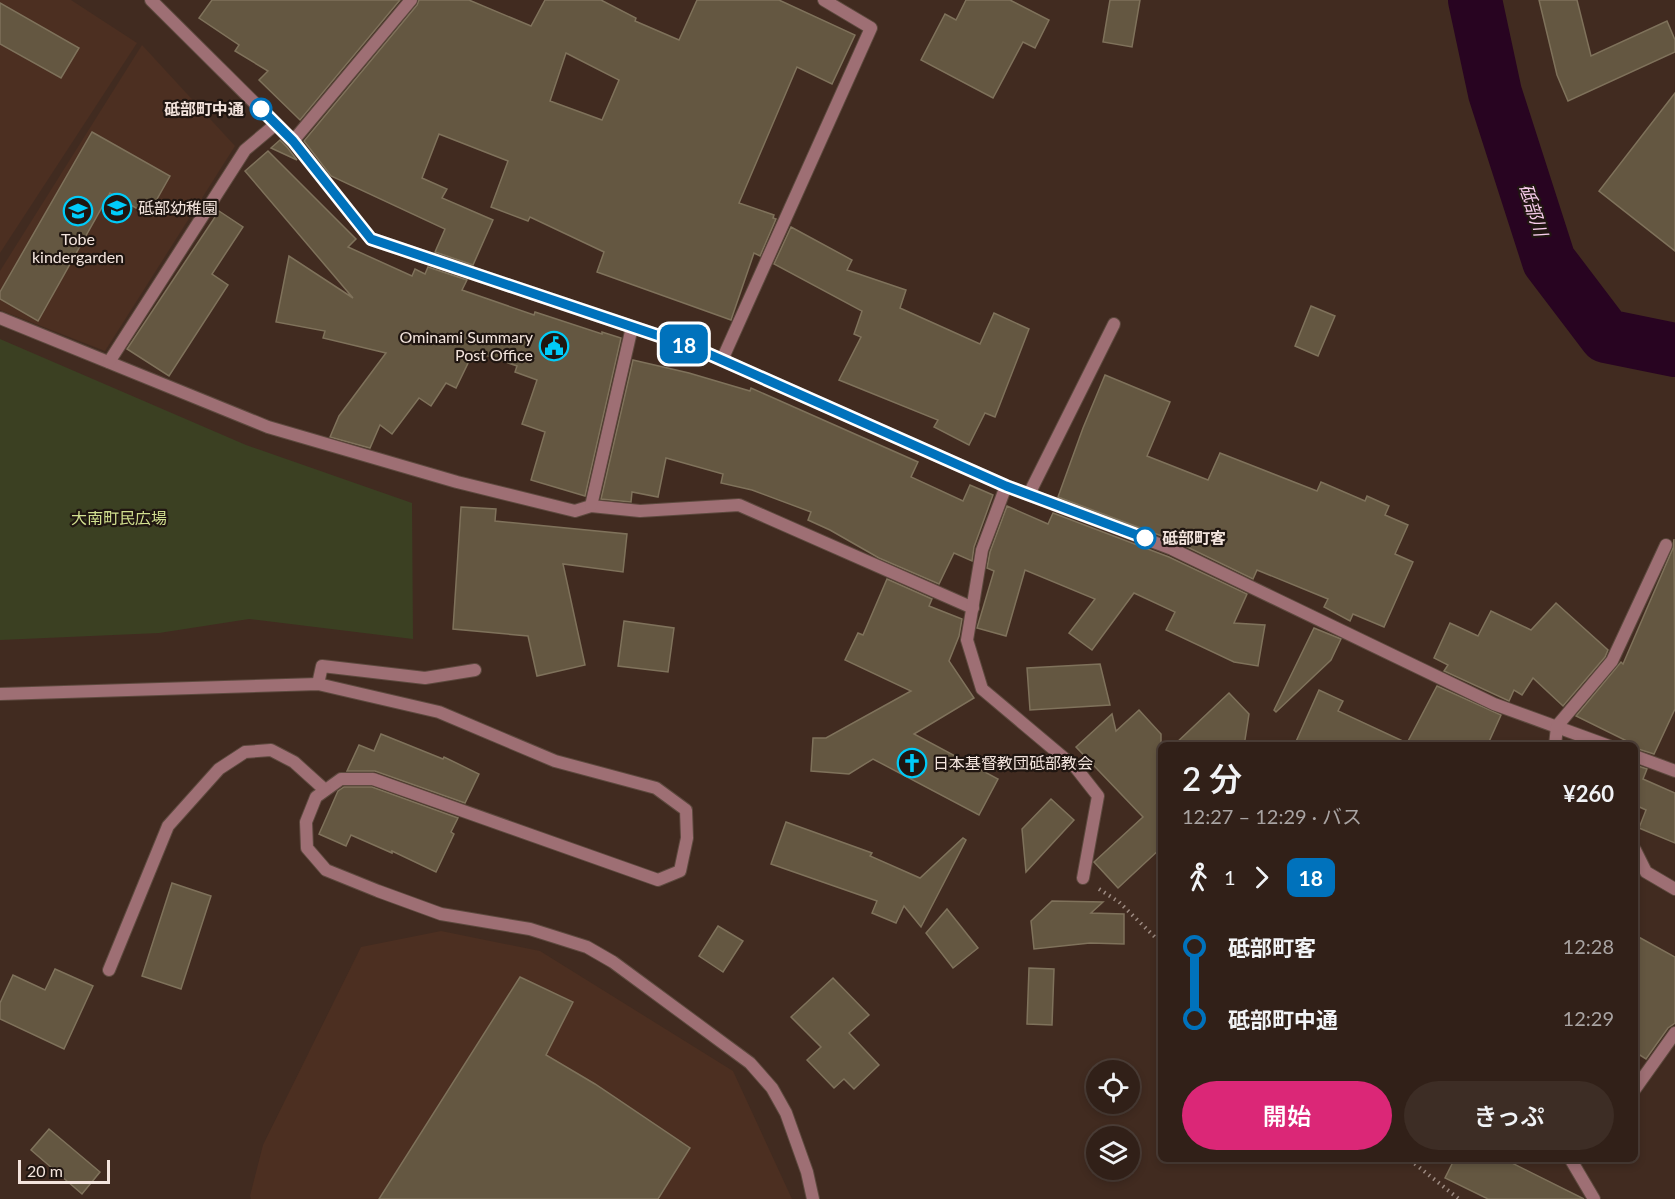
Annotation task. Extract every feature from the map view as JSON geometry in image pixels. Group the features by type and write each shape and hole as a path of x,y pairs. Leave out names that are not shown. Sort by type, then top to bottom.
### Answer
{"street":[{"path":"151,0 293,141 371,239 695,348 1006,486 1172,549 1494,704 1599,742"},
{"path":"293,141 411,0"},
{"path":"722,360 871,28 824,0"},
{"path":"109,362 245,150 276,124"},
{"path":"0,318 268,427 457,482 575,511 591,506 640,511 739,505 973,608"},
{"path":"1029,494 1113,324"},
{"path":"591,506 632,327"},
{"path":"1006,486 982,550 968,640 982,689 1076,768 1098,796 1083,878"},
{"path":"1555,742 1557,726 1612,661 1666,545"},
{"path":"318,684 322,666 425,678 475,670"},
{"path":"0,694 318,684 440,712 555,761 656,788 686,810 687,838 680,871 658,880 373,779 341,779 316,797 306,822 307,848 326,870 441,914 530,929 587,947 614,962 750,1063 772,1088 786,1113 807,1172 813,1199"},
{"path":"110,970 168,825 219,769 245,752 271,750 294,762 325,790"},
{"path":"1638,757 1675,771"},
{"path":"1638,856 1646,872 1675,889"},
{"path":"1638,1085 1675,1033"},
{"path":"1577,1163 1594,1199"}],"path":[{"path":"1083,878 1119,902 1158,940"},
{"path":"1413,1162 1459,1199"}],"shaded area":[{"path":"0,0 71,0 137,43 0,253"},
{"name":"砥部幼稚園","path":"142,45 235,146 105,351 0,310 0,271"},
{"path":"441,931 540,951 733,1071 792,1199 251,1199 263,1145 361,947"}],"green space":[{"name":"大南町民広場","path":"0,339 246,445 412,503 413,639 249,619 159,633 0,640"}],"building":[{"path":"212,0 400,0 300,120 259,80 268,71 235,51 239,45 199,18"},
{"path":"419,0 469,0 531,26 545,0 601,0 636,18 635,21 679,40 697,0 779,0 855,35 832,84 797,67 739,203 774,215 773,218 776,219 760,256 754,253 731,320 597,272 604,252 530,217 528,221 491,207 508,161 439,134 422,178 447,189 442,198 493,220 473,265 435,252 445,229 331,176 304,141","holes":["566,53 619,80 602,120 550,101"]},
{"path":"966,0 1010,0 1049,20 1035,48 1023,42 993,98 921,60 945,14 956,20"},
{"path":"1110,0 1140,0 1132,47 1103,42"},
{"path":"1539,0 1577,0 1591,56 1667,21 1675,40 1675,52 1568,101 1557,75"},
{"path":"0,3 79,48 61,78 0,44"},
{"path":"1675,93 1675,251 1599,191"},
{"name":"砥部幼稚園","path":"92,132 170,176 148,215 110,193 38,321 0,299 0,292"},
{"path":"280,140 287,147 297,160 271,148"},
{"path":"268,151 356,239 348,247 412,276 415,269 425,274 428,267 467,280 462,290 534,315 535,312 621,338 585,496 531,480 545,432 522,424 537,380 515,372 517,366 474,351 456,388 446,383 431,406 419,398 392,434 380,425 370,448 330,437 339,416 386,353 323,338 325,331 276,322 289,256 353,298 245,171"},
{"path":"219,211 243,227 212,274 228,285 169,376 127,349"},
{"path":"791,227 852,260 847,270 906,290 900,308 980,344 994,313 1029,329 995,417 985,413 969,445 934,427 938,420 839,380 861,337 854,334 862,311 774,264"},
{"path":"1311,306 1335,316 1318,356 1295,346"},
{"path":"633,360 750,391 751,388 918,462 911,477 963,501 970,485 993,495 974,547 972,561 954,553 939,584 879,558 808,520 811,512 752,490 721,483 723,474 666,458 658,497 632,492 631,502 601,499"},
{"path":"1105,375 1170,402 1147,456 1208,480 1220,453 1317,491 1321,482 1365,501 1367,496 1389,506 1385,515 1408,525 1395,554 1413,562 1384,627 1353,614 1350,621 1324,607 1328,599 1257,570 1253,579 1175,541 1058,497"},
{"path":"1007,506 1048,524 1053,513 1169,557 1247,594 1234,623 1265,625 1258,666 1234,662 1166,630 1175,612 1134,593 1092,650 1069,633 1095,599 1025,570 1006,636 977,628 994,571 987,568 990,552"},
{"path":"461,507 496,509 495,521 627,534 623,572 563,564 585,665 537,676 528,636 453,629"},
{"path":"1674,539 1675,709 1654,754 1638,749 1638,742 1629,742 1576,716 1621,662 1623,664 1673,548"},
{"path":"887,579 932,599 929,606 962,619 959,636 949,661 974,698 914,734 998,779 979,815 873,759 849,774 811,771 813,738 826,738 911,691 845,660 858,633 863,635"},
{"path":"1556,603 1608,650 1605,657 1563,706 1533,678 1522,695 1514,690 1509,701 1444,671 1448,665 1434,658 1450,623 1478,636 1491,611 1531,630"},
{"path":"624,621 674,628 668,672 618,666"},
{"path":"1314,628 1341,639 1331,660 1276,712 1274,710"},
{"path":"1100,664 1110,705 1030,710 1027,668"},
{"path":"1437,686 1501,715 1489,742 1408,742"},
{"path":"1319,690 1343,701 1338,711 1405,742 1296,742"},
{"path":"1229,693 1249,714 1245,742 1177,742"},
{"path":"1139,710 1161,734 1161,742 1158,742 1158,851 1118,888 1094,862 1143,817 1076,747 1112,714 1116,731"},
{"path":"381,734 443,759 444,757 479,774 465,803 375,771 347,771 359,745 374,751"},
{"path":"1638,766 1647,769 1643,779 1675,793 1675,843 1639,828 1646,810 1638,806"},
{"path":"344,787 372,787 458,818 451,832 454,834 436,872 351,835 346,846 319,834 338,791"},
{"path":"1051,799 1074,820 1026,872 1022,829"},
{"path":"786,822 872,853 870,856 920,878 963,838 966,840 921,927 904,906 896,923 872,913 877,901 771,864"},
{"path":"172,883 211,896 181,989 142,976"},
{"path":"1052,901 1103,902 1091,913 1124,914 1124,944 1090,943 1034,949 1031,921"},
{"path":"947,909 978,948 953,968 926,933"},
{"path":"718,926 743,941 723,972 699,956"},
{"path":"1638,937 1675,957 1675,1023 1668,1028 1646,1059 1638,1054"},
{"path":"1029,968 1054,969 1052,1025 1027,1024"},
{"path":"55,969 93,986 64,1049 0,1019 0,1003 13,975 45,990"},
{"path":"520,977 573,1002 546,1055 595,1084 690,1148 658,1199 379,1199"},
{"path":"833,978 869,1015 849,1033 879,1065 854,1089 844,1079 834,1088 807,1060 821,1047 791,1017"},
{"path":"49,1129 100,1172 82,1194 31,1150"},
{"path":"1453,1162 1510,1162 1584,1199 1488,1199 1445,1178"}],"waterway":[{"name":"砥部川","path":"1475,0 1495,93 1549,261 1606,336 1675,350"}],"bus line":[{"name":"18","path":"261,109 293,141 371,239 695,348 1006,486 1145,538"}],"place":[{"name":"砥部町中通","path":"261,109"},
{"name":"砥部幼稚園","path":"117,208"},
{"name":"Tobe kindergarden","path":"78,211"},
{"name":"Ominami Summary Post Office","path":"554,346"},
{"name":"砥部町客","path":"1145,538"},
{"name":"日本基督教団砥部教会","path":"912,763"}]}
